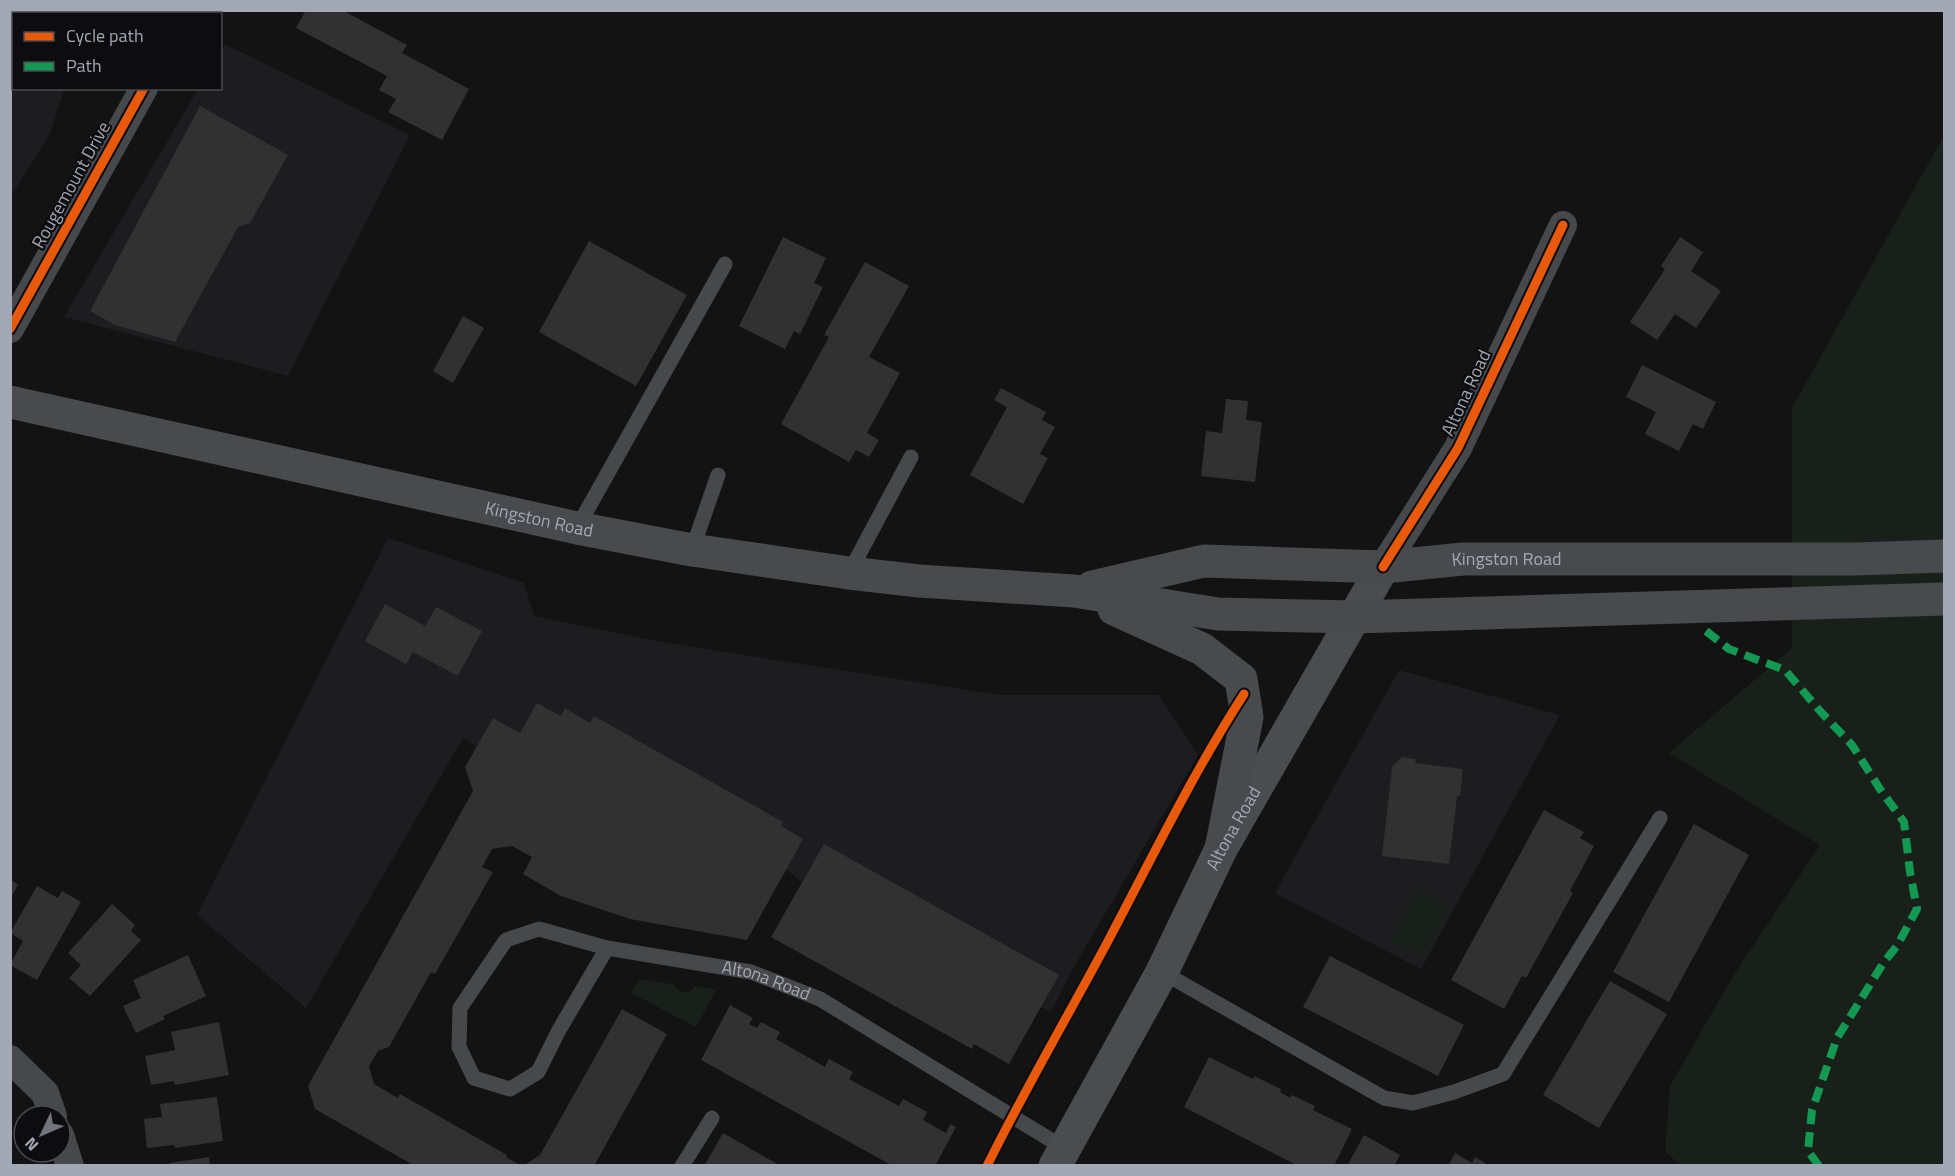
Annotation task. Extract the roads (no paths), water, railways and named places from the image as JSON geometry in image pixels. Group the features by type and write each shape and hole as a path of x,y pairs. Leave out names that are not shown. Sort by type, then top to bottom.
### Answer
{"main road":[{"name":"Kingston Road","path":"10,402 577,528 692,550 919,581 1074,591 1218,614 1355,617 1944,599"},
{"name":"Kingston Road","path":"1074,591 1204,561 1383,567 1462,559 1856,559 1944,556"},
{"name":"Altona Road","path":"1060,1157 1162,972 1221,849 1383,567"},
{"path":"1074,591 1202,649 1241,679 1247,717 1221,849"}],"street":[{"name":"Rougemount Drive","path":"10,329 143,90"},
{"name":"Altona Road","path":"1383,567 1458,448 1563,225"},
{"path":"10,1059 45,1093 49,1104"}],"lane":[{"path":"577,528 725,264"},
{"path":"849,573 910,457"},
{"path":"692,550 718,475"},
{"path":"1162,972 1384,1098 1413,1103 1454,1092 1503,1074 1660,818"},
{"name":"Altona Road","path":"608,948 559,1030 538,1072 510,1089 474,1078 459,1047 460,1008 506,940 539,929 608,948 752,972 820,999 1060,1157"},
{"path":"682,1166 712,1118"}]}
